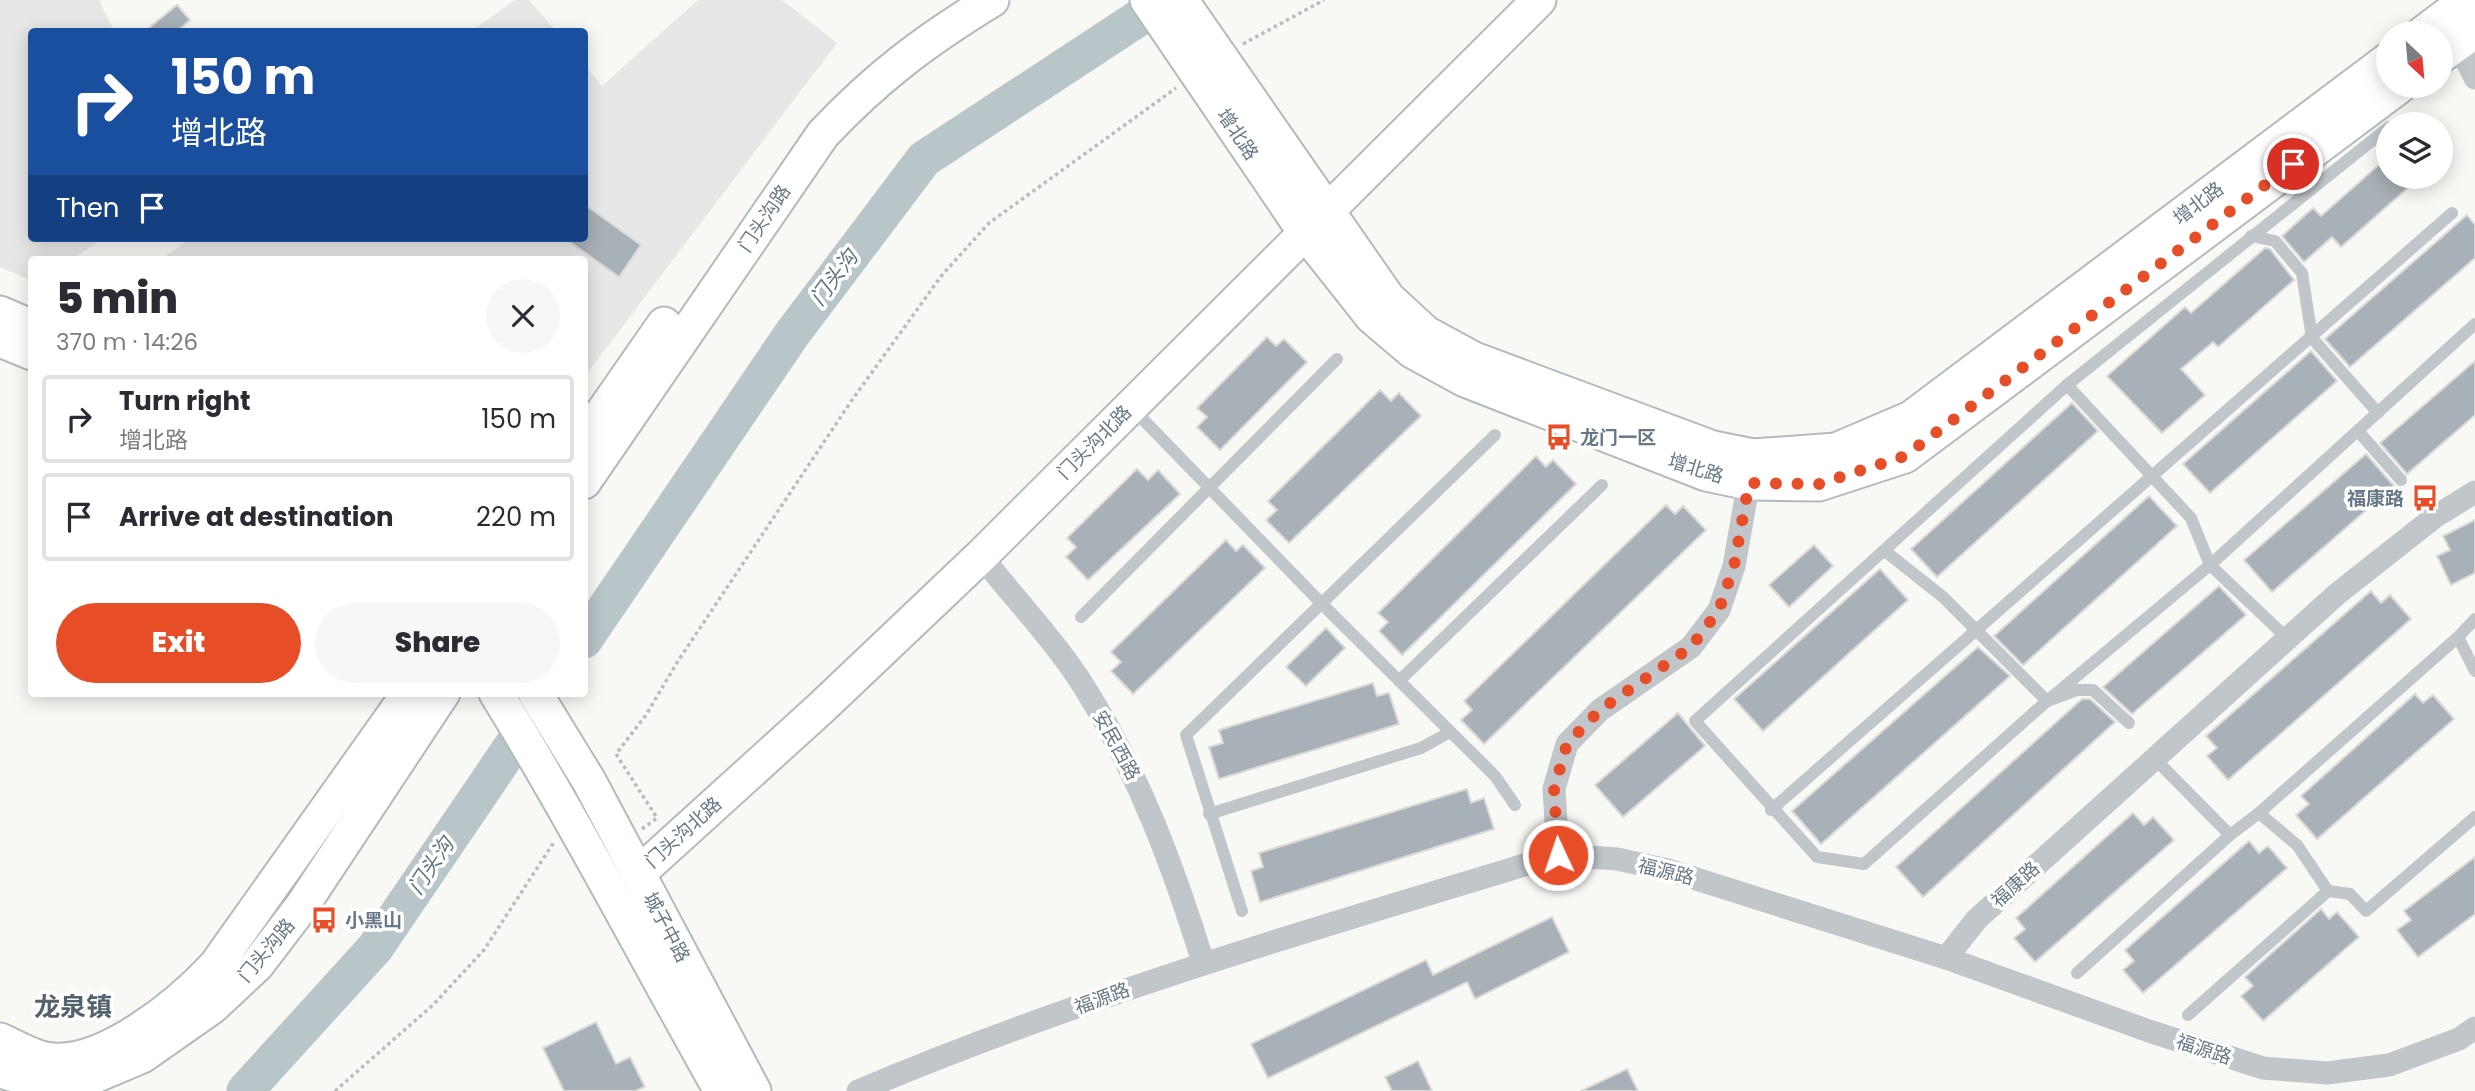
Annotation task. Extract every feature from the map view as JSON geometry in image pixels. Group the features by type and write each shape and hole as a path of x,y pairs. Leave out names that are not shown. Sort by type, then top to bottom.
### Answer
{"street":[{"name":"门头沟路","path":"588,433 718,246 813,120 858,74 955,0"},
{"name":"门头沟路","path":"588,476 823,134 865,91 927,40 992,0"},
{"name":"增北路","path":"1147,0 1208,64 1316,222 1388,298 1426,333 1474,359 1713,448 1751,469 1819,484 1905,456 2384,98"},
{"name":"增北路","path":"1181,0 1208,64"},
{"name":"门头沟北路","path":"639,873 822,707 981,556 1539,0"},
{"path":"2454,24 2467,0"},
{"path":"2454,47 2475,78"},
{"name":"增北路","path":"1751,469 1836,450 1911,418 2376,69"},
{"path":"0,313 28,325"},
{"path":"0,340 28,351"},
{"path":"1558,855 1554,789 1567,744 1600,710 1691,647 1719,610 1734,566 1751,469"},
{"name":"福康路","path":"1946,958 1976,919 2287,638 2402,541 2475,492"},
{"name":"安民西路","path":"981,556 1085,687 1132,768 1171,862 1203,962"},
{"name":"门头沟路","path":"71,1076 77,1060 111,1046 165,1011 200,983 216,965 406,697"},
{"name":"门头沟路","path":"0,1071 37,1082 71,1076 90,1077 142,1056 195,1021 257,965 302,906 440,697"},
{"name":"城子中路","path":"498,697 567,808 614,902 721,1091"},
{"name":"城子中路","path":"538,697 589,780 754,1091"},
{"name":"福源路","path":"858,1091 947,1053 1203,962 1558,855 1616,859 1668,870 1946,958 2149,1031 2263,1068 2327,1073 2389,1065 2459,1039 2475,1028"},
{"name":"门头沟路","path":"0,1040 45,1059 71,1076"}],"lane":[{"path":"2376,137 2067,385 1695,721 1772,810 1817,857 1864,864 2046,701 2210,565 2475,324"},
{"path":"1772,810 2452,213"},
{"path":"2251,236 2275,242 2302,273 2312,338 2378,413"},
{"path":"1081,617 1337,359"},
{"path":"2067,385 2191,518 2210,565 2287,638"},
{"path":"1130,406 1321,603 1495,776 1515,806"},
{"path":"2358,431 2401,480"},
{"path":"1242,911 1186,735 1495,435"},
{"path":"1399,681 1602,485"},
{"path":"1885,551 1943,597 2046,701"},
{"path":"2077,972 2458,637 2475,619"},
{"path":"2458,637 2475,671"},
{"path":"2046,701 2077,690 2093,690 2129,723"},
{"path":"1209,814 1421,748 1450,732"},
{"path":"2155,759 2230,835"},
{"path":"2259,813 2297,845 2328,891 2350,894 2366,911 2475,817"},
{"path":"2188,1015 2328,891"}],"path":[{"path":"624,844 657,818 616,754 646,715 678,661 852,400 942,275 989,223 1208,64 1324,0"},
{"path":"335,1091 441,996 484,950 554,842 561,851"}],"shaded area":[{"path":"0,0 99,0 113,28 28,28 28,242 97,242 77,256 28,256 28,279 0,267"},
{"path":"515,0 529,0 553,28 476,28"},
{"path":"698,0 782,0 837,43 588,372 588,256 166,256 185,242 588,242 588,69 602,86"}],"building":[{"path":"177,5 190,20 181,28 149,28"},
{"path":"2376,167 2376,189 2406,189 2341,247 2332,237 2304,262 2282,236 2313,208 2321,216"},
{"path":"588,207 641,245 619,277 570,242 588,242"},
{"path":"2467,215 2475,225 2475,258 2350,367 2325,339"},
{"path":"2265,248 2270,249 2294,280 2218,347 2213,342 2181,369 2205,395 2162,433 2107,376 2185,307 2191,313"},
{"path":"1267,337 1276,346 1284,339 1307,362 1220,450 1197,427 1207,417 1197,408"},
{"path":"2311,351 2337,381 2210,493 2183,464"},
{"path":"2475,361 2475,415 2407,474 2380,443"},
{"path":"1380,390 1391,401 1399,393 1421,416 1289,543 1266,520 1277,510 1268,501"},
{"path":"2072,403 2098,431 1937,577 1911,549"},
{"path":"2366,454 2394,486 2272,592 2244,560"},
{"path":"1536,456 1546,467 1553,460 1576,484 1402,655 1379,631 1388,622 1378,613"},
{"path":"1137,469 1148,480 1158,470 1180,494 1088,580 1066,557 1076,547 1067,538"},
{"path":"2149,496 2177,526 2023,665 1994,636"},
{"path":"1666,505 1675,514 1683,506 1706,530 1484,744 1461,720 1472,710 1464,701"},
{"path":"2475,520 2475,573 2451,585 2437,556 2450,550 2443,536"},
{"path":"1226,540 1236,551 1243,545 1265,568 1133,694 1111,671 1121,662 1111,652"},
{"path":"1814,545 1833,566 1789,607 1769,585"},
{"path":"1880,569 1908,600 1763,731 1734,699"},
{"path":"2219,586 2246,615 2132,714 2103,687"},
{"path":"2371,591 2381,603 2390,595 2411,619 2228,780 2207,756 2217,748 2206,736"},
{"path":"1326,628 1345,648 1306,686 1286,667"},
{"path":"1978,647 2010,676 1821,844 1792,811"},
{"path":"1373,683 1377,696 1389,693 1399,724 1219,779 1209,747 1223,743 1219,730"},
{"path":"2415,694 2423,703 2433,695 2454,719 2317,839 2296,815 2309,804 2301,796"},
{"path":"2082,699 2090,699 2115,722 1923,897 1896,867"},
{"path":"1678,713 1705,746 1623,817 1595,785"},
{"path":"1467,789 1471,803 1484,798 1494,829 1260,902 1251,871 1263,867 1259,853"},
{"path":"2133,813 2144,825 2153,817 2174,840 2035,962 2014,938 2025,929 2016,918"},
{"path":"2249,841 2259,853 2268,846 2287,868 2143,993 2123,970 2134,961 2125,950"},
{"path":"2475,857 2475,914 2418,957 2397,930 2411,920 2404,911"},
{"path":"2321,909 2329,919 2337,912 2359,937 2263,1021 2241,996 2253,986 2245,977"},
{"path":"1552,917 1569,952 1475,999 1467,982 1268,1078 1251,1044 1426,960 1433,975"},
{"path":"596,1022 616,1064 630,1057 645,1087 635,1091 564,1091 543,1048"},
{"path":"1418,1061 1432,1091 1392,1091 1385,1077"},
{"path":"1627,1069 1638,1091 1581,1091"}],"waterway":[{"name":"门头沟","path":"588,634 792,334 924,159 1166,0"},
{"name":"门头沟","path":"245,1091 375,948 538,708"}],"place":[{"name":"龙门一区","path":"1559,437"},
{"name":"福康路","path":"2425,498"},
{"name":"小黑山","path":"324,920"}],"district":[{"name":"龙泉镇","path":"73,1007"}],"route":[{"path":"1558,855 1554,789 1567,744 1600,710 1691,647 1719,610 1734,566 1749,483 1819,484 1905,456 2293,164"}]}
